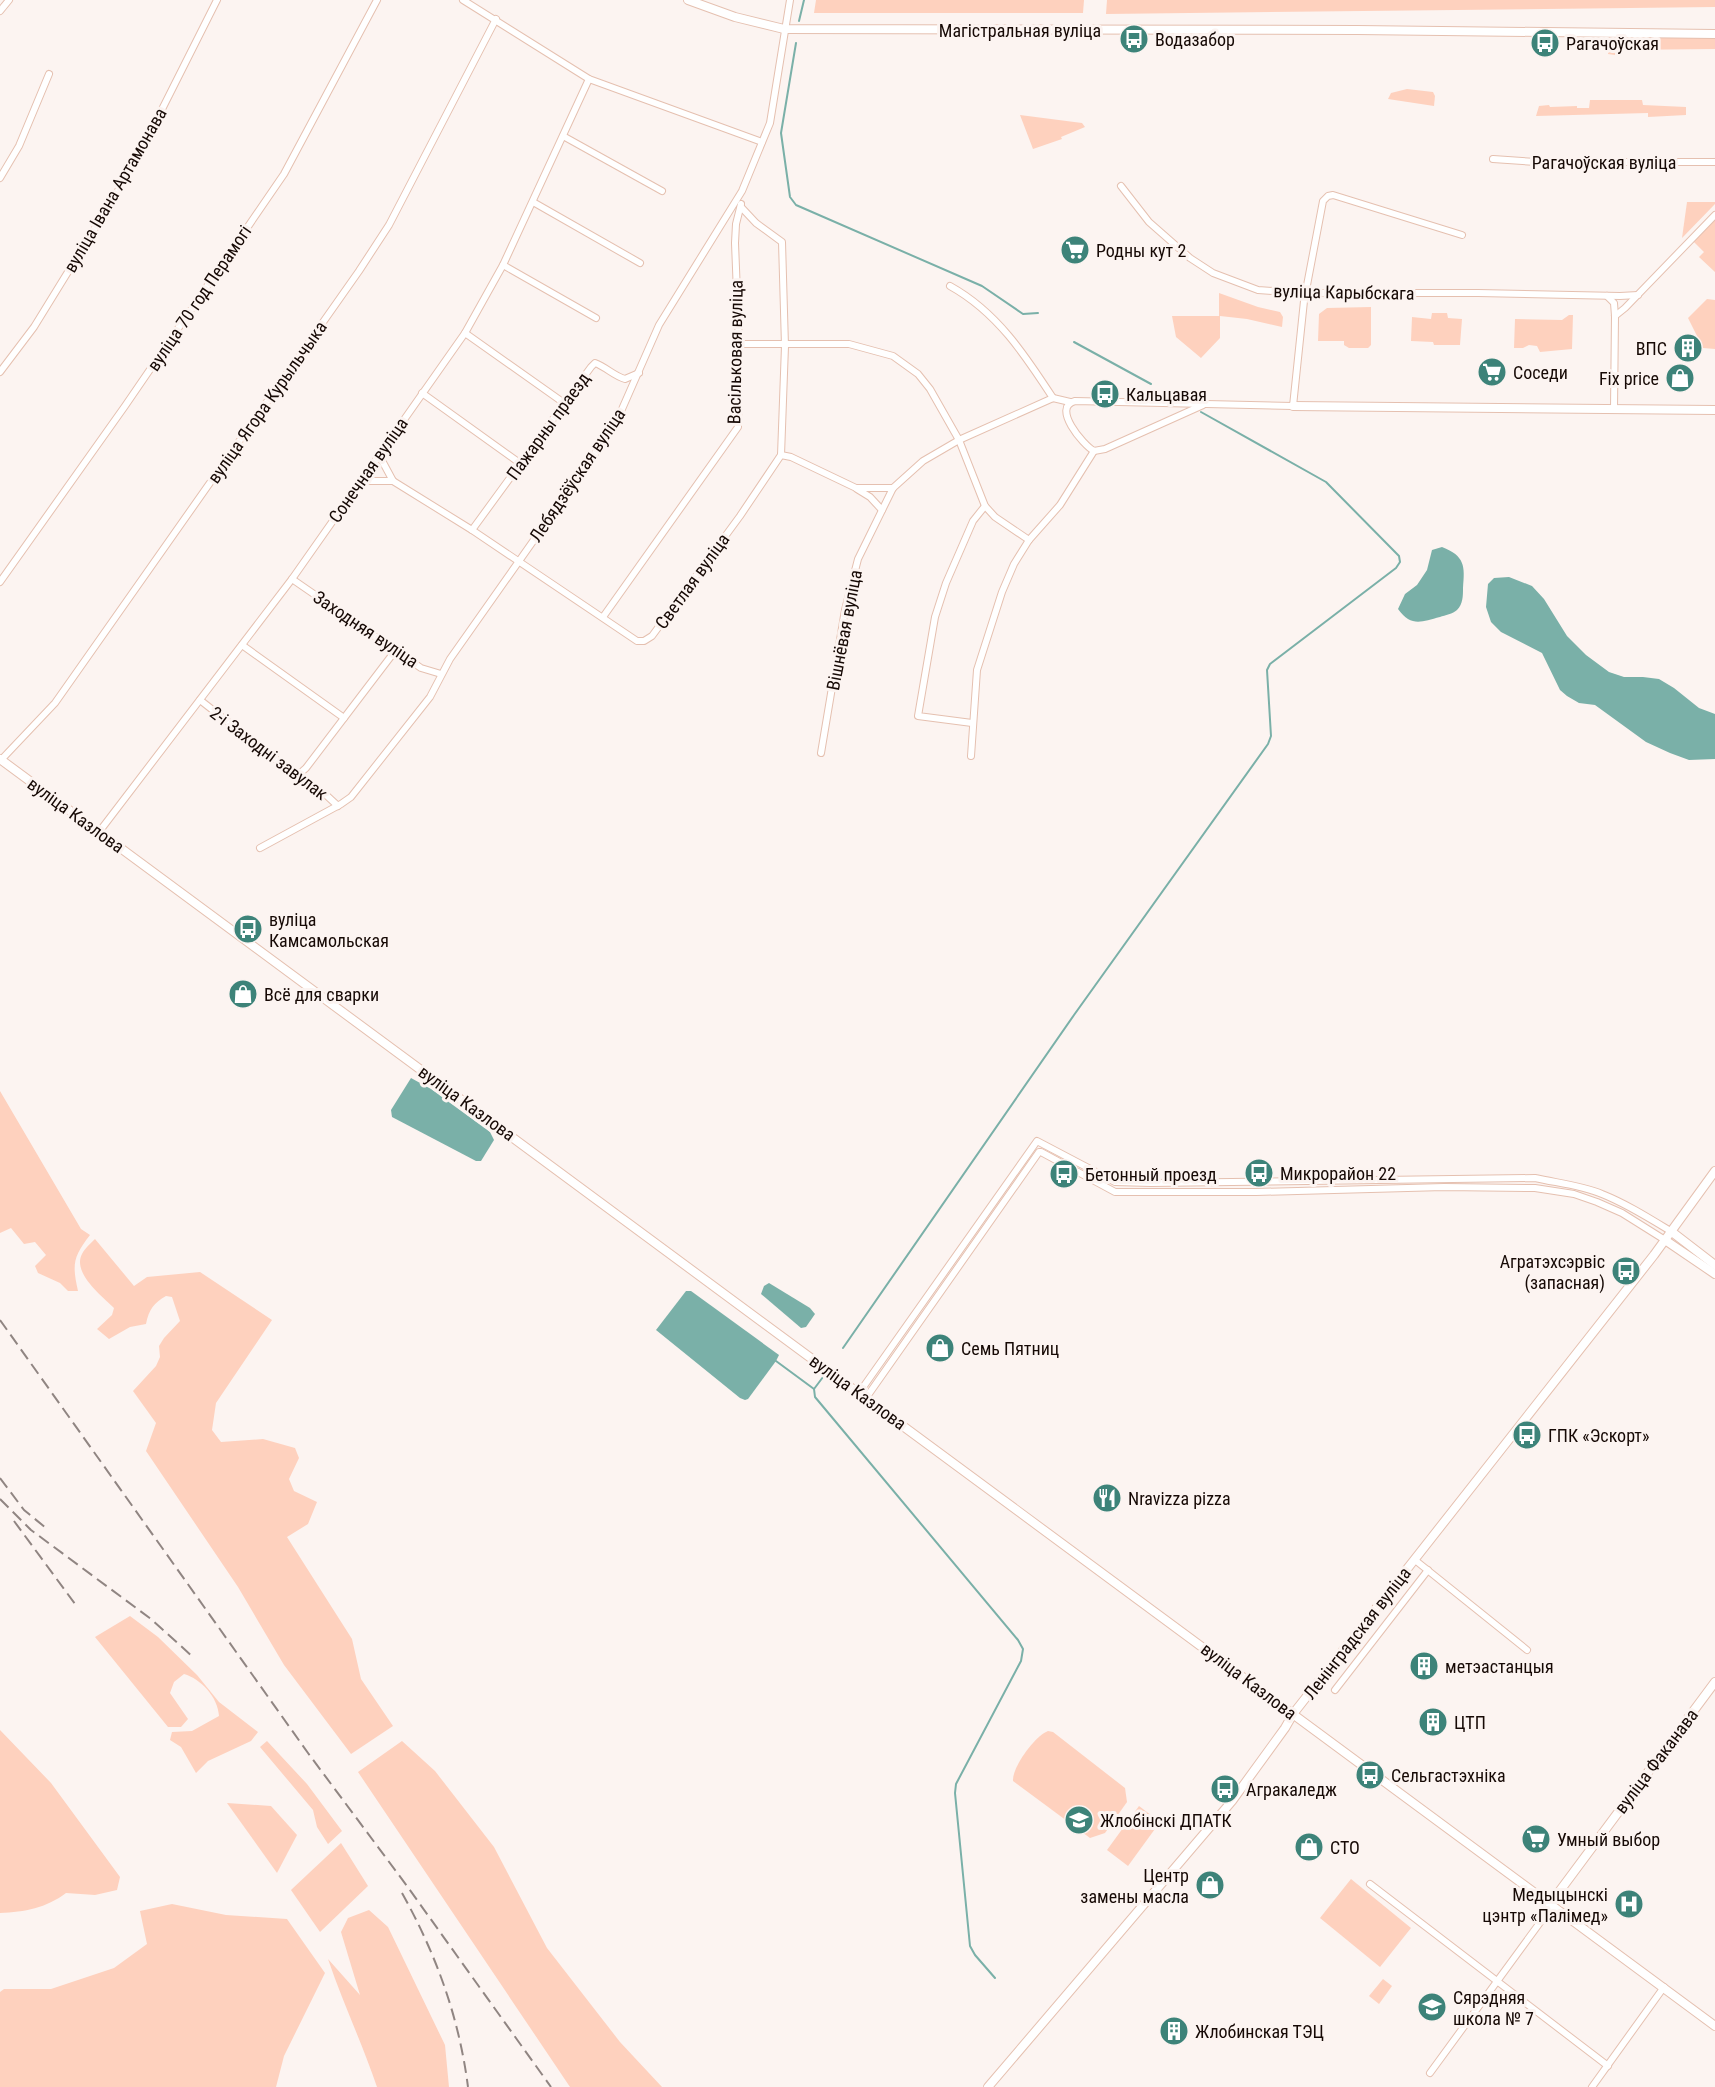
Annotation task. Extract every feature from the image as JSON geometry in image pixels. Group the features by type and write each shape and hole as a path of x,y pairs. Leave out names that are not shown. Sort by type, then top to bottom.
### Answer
{"main road":[{"name":"Магістральная вуліца","path":"687,0 735,17 784,29 1357,30 1715,34"},
{"path":"1293,406 1715,410"},
{"name":"вуліца Казлова","path":"1,759 1715,2026"},
{"name":"Ленінградская вуліца","path":"988,2087 1232,1801 1293,1714 1665,1240 1715,1170"},
{"path":"1671,1232 1715,1265"},
{"path":"1665,1240 1715,1274"},
{"name":"вуліца Факанава","path":"1550,1904 1715,1682"}],"street":[{"path":"0,11 9,0"},
{"name":"вуліца Івана Артамонава","path":"0,372 34,327 138,157 217,0"},
{"name":"вуліца 70 год Перамогі","path":"0,582 125,406 284,174 377,0"},
{"path":"463,0 589,79 762,142"},
{"name":"Лебядзёўская вуліца","path":"260,848 351,797 430,697 441,674 615,425 659,325 742,191 770,123 790,0"},
{"name":"вуліца Ягора Курыльчыка","path":"1,759 55,703 359,271 389,225 496,19"},
{"path":"0,178 19,146 49,74"},
{"name":"Сонечная вуліца","path":"99,832 292,579 465,333 503,265 589,79"},
{"path":"563,136 662,191"},
{"name":"Рагачоўская вуліца","path":"1493,159 1547,162 1715,162"},
{"name":"вуліца Карыбскага","path":"1121,186 1155,228 1173,245 1205,269 1258,290 1305,293 1638,295"},
{"name":"Васільковая вуліца","path":"603,617 738,427 735,243 742,191"},
{"path":"950,286 970,297 988,312 1019,347 1053,398 1070,402 1293,406 1305,293 1323,201 1333,195 1462,234"},
{"path":"533,202 640,263"},
{"path":"741,207 756,223 782,242 785,346 781,455 791,457 856,488 870,497 882,510"},
{"path":"1615,316 1715,215"},
{"path":"725,219 736,224"},
{"path":"503,265 596,318"},
{"path":"1607,296 1619,310 1625,308"},
{"path":"1614,410 1615,299 1620,296 1626,300 1625,308"},
{"path":"465,333 564,403"},
{"path":"738,344 785,346 849,344 893,356 918,374 930,389 959,440 985,506 995,518 1029,540"},
{"name":"Пажарны праезд","path":"472,530 595,363 617,377 625,379 639,373"},
{"path":"422,393 521,464"},
{"name":"Вішнёвая вуліца","path":"821,753 845,610 858,559 893,488 923,461 959,440 1053,398"},
{"path":"1070,402 1066,412 1069,421 1082,442 1094,451"},
{"path":"971,756 977,670 990,625 1014,564 1029,540 1060,505 1094,451 1104,449 1203,405"},
{"path":"361,481 393,481 379,454"},
{"name":"Светлая вуліца","path":"393,481 472,530 637,641 644,641 652,636 740,516 781,455"},
{"path":"856,488 893,488"},
{"path":"972,723 918,716 937,609 973,521 985,506"},
{"name":"Заходняя вуліца","path":"292,579 421,668 441,674"},
{"path":"242,645 344,718"},
{"path":"297,776 306,768 395,651"},
{"name":"2-і Заходні завулак","path":"200,700 338,806"},
{"path":"863,1396 1037,1140 1115,1182 1534,1178 1602,1194 1646,1216 1671,1232"},
{"path":"863,1396 1037,1154 1041,1152 1115,1192 1535,1188 1574,1194 1597,1202 1622,1213 1665,1240"},
{"path":"1415,1560 1527,1650"},
{"path":"1335,1690 1428,1570"},
{"path":"1370,1884 1608,2066"},
{"name":"вуліца Факанава","path":"1430,2073 1547,1913 1550,1904"},
{"path":"1592,2087 1664,1987"}],"shaded area":[{"path":"816,0 1084,0 1083,13 814,13"},
{"path":"1107,0 1715,0 1715,7 1106,14"},
{"path":"1715,35 1715,49 1618,50 1615,55 1608,54 1609,41 1612,36"},
{"path":"1407,89 1433,92 1434,106 1388,99 1391,93"},
{"path":"1590,100 1642,100 1643,105 1686,107 1686,115 1648,117 1648,113 1536,116 1539,106 1589,108"},
{"path":"1020,115 1082,123 1085,127 1061,137 1062,139 1033,149"},
{"path":"1687,202 1715,202 1715,204 1682,238"},
{"path":"1715,220 1715,272 1699,257 1704,252 1693,241"},
{"path":"1219,293 1280,312 1283,317 1282,327 1220,316 1220,338 1201,358 1176,337 1172,316 1219,316"},
{"path":"1707,299 1715,300 1715,349 1703,348 1688,318"},
{"path":"1371,307 1371,345 1368,348 1349,348 1344,345 1344,341 1318,341 1319,314 1327,308"},
{"path":"1432,313 1447,313 1448,318 1462,319 1460,345 1434,345 1433,342 1411,341 1412,317 1431,319"},
{"path":"1573,315 1572,349 1540,352 1537,346 1514,348 1515,319 1562,320"},
{"path":"0,1091 81,1229 90,1235 75,1261 78,1291 68,1291 60,1283 38,1273 35,1266 46,1255 35,1242 24,1244 11,1228 0,1233"},
{"path":"95,1239 134,1286 147,1277 200,1272 272,1320 216,1403 212,1430 221,1442 263,1439 295,1448 299,1458 289,1479 294,1491 317,1502 308,1524 287,1537 352,1639 361,1679 393,1726 351,1754 284,1665 238,1587 146,1451 156,1423 133,1391 156,1366 160,1357 159,1346 180,1321 172,1297 166,1296 153,1307 146,1324 130,1327 109,1339 97,1329 112,1315 114,1308 90,1284 81,1269 82,1254"},
{"path":"130,1616 158,1637 197,1675 219,1702 258,1732 251,1741 208,1761 196,1773 181,1747 170,1740 172,1732 192,1731 219,1716 216,1702 202,1684 184,1674 174,1682 170,1693 188,1719 181,1727 168,1727 95,1637"},
{"path":"0,1730 51,1783 120,1877 117,1890 95,1895 66,1893 35,1908 0,1913"},
{"path":"1048,1731 1053,1732 1125,1788 1127,1802 1105,1833 1090,1838 1013,1781 1016,1768 1025,1753 1037,1739"},
{"path":"267,1741 307,1784 342,1831 328,1844 317,1827 313,1810 260,1747"},
{"path":"402,1741 435,1771 494,1847 547,1948 620,2042 662,2087 570,2087 358,1772"},
{"path":"227,1803 271,1806 297,1835 277,1873"},
{"path":"1139,1806 1160,1822 1128,1866 1107,1850"},
{"path":"341,1843 368,1886 320,1932 291,1890"},
{"path":"1351,1879 1411,1928 1380,1967 1320,1918"},
{"path":"172,1904 226,1915 287,1919 325,1973 284,2056 276,2087 0,2087 0,1992 4,1989 51,1989 114,1968 147,1944 140,1911"},
{"path":"369,1910 388,1927 445,2045 449,2087 377,2087 328,1959 360,1995 341,1932 348,1918"},
{"path":"1383,1979 1392,1986 1379,2004 1369,1996"}],"water":[{"path":"1442,547 1455,554 1462,563 1463,597 1459,608 1449,614 1422,621 1407,619 1398,609 1405,594 1417,585 1427,570 1432,550"},
{"path":"1509,577 1532,586 1544,599 1567,636 1586,655 1609,672 1624,677 1659,679 1699,708 1715,714 1715,759 1689,760 1670,753 1646,742 1595,705 1579,703 1560,690 1542,653 1501,632 1491,622 1486,607 1488,584 1494,578"},
{"path":"411,1078 431,1089 490,1132 494,1140 481,1161 476,1161 392,1117 391,1110"},
{"path":"769,1283 810,1308 815,1314 806,1327 801,1328 761,1294 764,1286"},
{"path":"686,1291 691,1291 779,1355 748,1399 740,1398 656,1330"}],"waterway":[{"path":"799,21 804,0"},
{"path":"796,43 781,133 790,197 796,205 982,286 1023,314 1038,313"},
{"path":"1074,342 1151,384"},
{"path":"843,1348 1074,1015 1268,744 1271,736 1267,670 1270,664 1396,568 1400,562 1399,556 1326,482 1201,412"},
{"path":"776,1361 814,1389"},
{"path":"823,1377 814,1389 815,1397 1018,1640 1023,1649 1021,1661 956,1784 955,1793 970,1946 995,1978"}],"railway":[{"path":"0,1320 308,1753 407,1886 551,2087"},
{"path":"0,1478 24,1510 46,1528"},
{"path":"0,1499 31,1530 151,1619 193,1657"},
{"path":"14,1521 78,1608"},
{"path":"402,1893 425,1939 444,1987 459,2036 468,2087"}],"place":[{"name":"Водазабор","path":"1134,39"},
{"name":"Рагачоўская","path":"1545,43"},
{"name":"Родны кут 2","path":"1075,250"},
{"name":"ВПС","path":"1688,348"},
{"name":"Соседи","path":"1492,372"},
{"name":"Fix price","path":"1680,378"},
{"name":"Кальцавая","path":"1105,394"},
{"name":"вуліца Камсамольская","path":"248,929"},
{"name":"Всё для сварки","path":"243,994"},
{"name":"Микрорайон 22","path":"1259,1173"},
{"name":"Бетонный проезд","path":"1064,1174"},
{"name":"Агратэхсэрвіс (запасная)","path":"1626,1271"},
{"name":"Семь Пятниц","path":"940,1348"},
{"name":"ГПК «Эскорт»","path":"1527,1435"},
{"name":"Nravizza pizza","path":"1107,1498"},
{"name":"метэастанцыя","path":"1424,1666"},
{"name":"ЦТП","path":"1433,1722"},
{"name":"Сельгастэхніка","path":"1370,1775"},
{"name":"Агракаледж","path":"1225,1789"},
{"name":"Жлобінскі ДПАТК","path":"1079,1820"},
{"name":"Умный выбор","path":"1536,1839"},
{"name":"СТО","path":"1309,1847"},
{"name":"Центр замены масла","path":"1210,1885"},
{"name":"Медыцынскі цэнтр «Палімед»","path":"1629,1904"},
{"name":"Сярэдняя школа № 7","path":"1432,2007"},
{"name":"Жлобинская ТЭЦ","path":"1174,2031"}]}
